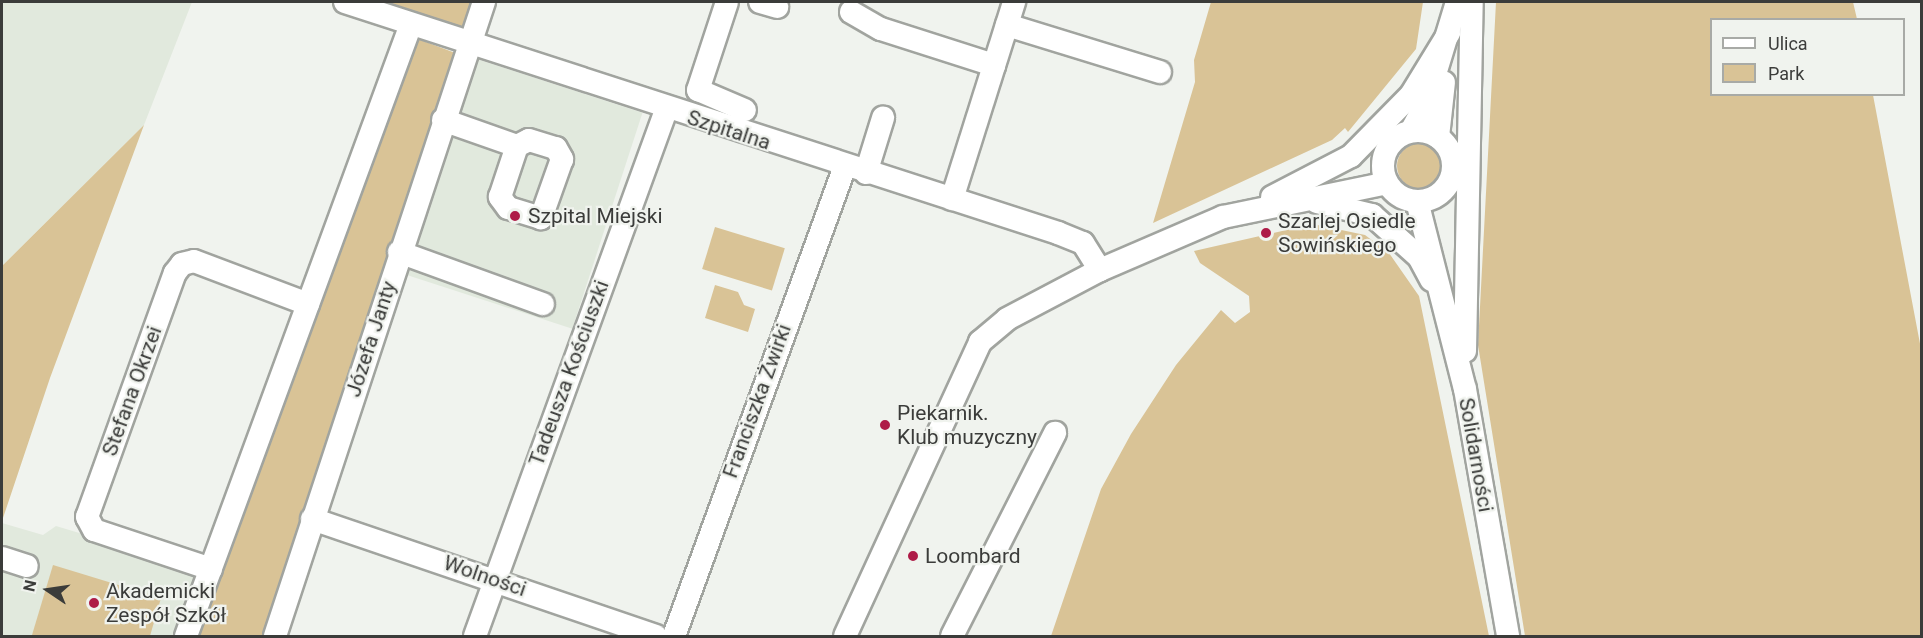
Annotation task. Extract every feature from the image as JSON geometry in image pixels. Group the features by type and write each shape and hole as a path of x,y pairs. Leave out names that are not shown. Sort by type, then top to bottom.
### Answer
{"street":[{"name":"Szpitalna","path":"345,2 666,110 1074,238 1092,252 1100,270"},
{"name":"Józefa Janty","path":"275,636 399,252 484,2"},
{"path":"727,2 698,90 710,99 745,110"},
{"path":"952,199 1014,2"},
{"path":"1449,33 1438,137 1454,167 1426,199 1397,194 1385,172 1392,142 1411,131 1426,104 1457,2"},
{"path":"1465,389 1472,2"},
{"path":"851,12 881,29 994,64"},
{"path":"186,636 411,24"},
{"path":"1007,25 1160,72"},
{"path":"1250,210 1351,156 1411,95 1449,33"},
{"path":"702,121 710,99"},
{"name":"Tadeusza Kościuszki","path":"475,636 666,110"},
{"name":"Franciszka Żwirki","path":"674,636 736,457 855,171 883,118"},
{"path":"443,120 517,146"},
{"path":"1411,131 1438,137"},
{"path":"845,636 980,342 1007,319 1100,270 1250,210 1385,172"},
{"name":"Solidarności","path":"1426,199 1465,389 1508,636"},
{"path":"1250,210 1317,202 1372,215 1419,257 1455,346"},
{"path":"399,252 543,304"},
{"name":"Stefana Okrzei","path":"211,569 94,530 87,517 175,273 182,264 195,261 308,304"},
{"path":"952,636 1055,433"},
{"name":"Wolności","path":"312,519 495,578 656,636"},
{"path":"2,558 27,566"}],"shaded area":[{"path":"2,2 192,2 144,125 2,266"},
{"name":"Szpital Miejski","path":"477,59 642,113 572,329 407,275"},
{"name":"Akademicki Zespół Szkół","path":"2,523 43,535 56,526 199,569 174,636 2,636"}],"green space":[{"path":"378,2 472,2 464,28"},
{"path":"1211,2 1423,2 1416,49 1348,132 1345,128 1332,140 1153,223 1195,82 1194,60"},
{"path":"1496,2 1853,2 1857,18 1710,18 1710,96 1873,96 1921,349 1921,636 1525,636 1478,345"},
{"path":"410,36 458,54 268,636 190,636"},
{"path":"144,125 50,378 2,521 2,266"},
{"path":"1420,143 1436,150 1443,166 1436,182 1420,189 1404,182 1397,166 1404,150"},
{"path":"1313,224 1365,235 1389,253 1419,296 1489,636 1051,636 1101,489 1131,434 1176,365 1221,310 1235,323 1250,312 1249,296 1200,263 1194,251"},
{"path":"715,227 785,248 772,290 702,269"},
{"path":"715,285 738,292 744,305 755,309 748,332 705,318"},
{"path":"53,565 161,598 150,636 32,635"}],"place":[{"name":"Szpital Miejski","path":"515,216"},
{"name":"Szarlej Osiedle Sowińskiego","path":"1266,233"},
{"name":"Piekarnik. Klub muzyczny","path":"885,425"},
{"name":"Loombard","path":"913,556"},
{"name":"Akademicki Zespół Szkół","path":"94,603"}]}
